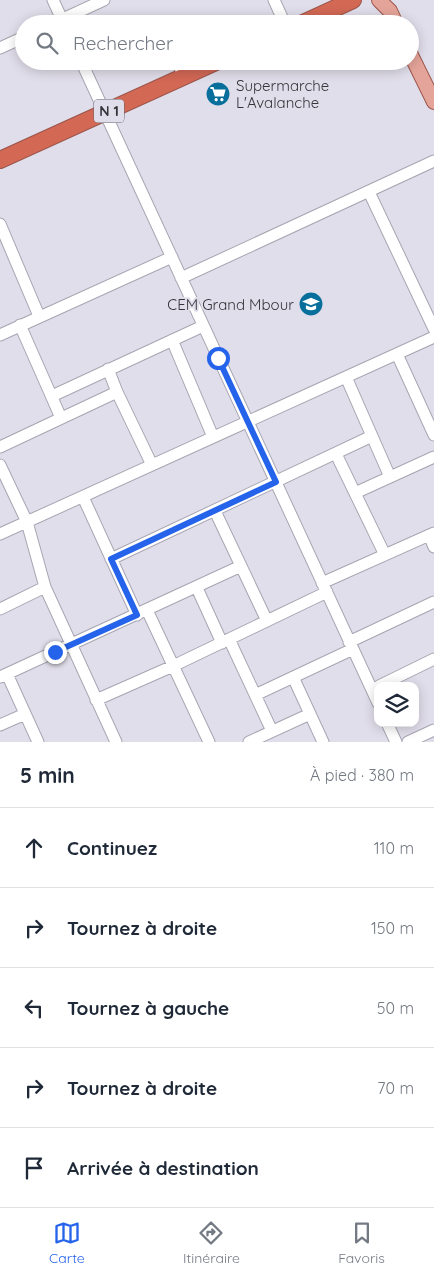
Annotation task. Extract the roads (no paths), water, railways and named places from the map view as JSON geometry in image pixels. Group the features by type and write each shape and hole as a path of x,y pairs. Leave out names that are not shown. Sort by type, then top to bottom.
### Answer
{"highway":[{"path":"320,15 353,0"},
{"name":"N 1","path":"0,160 105,113 175,70"}],"main road":[{"path":"379,0 392,12"},
{"path":"418,70 434,102"}],"street":[{"path":"53,0 57,15"},
{"path":"73,15 104,0"},
{"path":"274,0 281,15"},
{"path":"0,48 15,41"},
{"path":"85,70 324,588 351,645 374,684"},
{"path":"181,278 434,161"},
{"path":"369,192 434,329"},
{"path":"0,224 39,316"},
{"path":"0,334 172,257"},
{"path":"20,326 61,418"},
{"path":"52,396 203,326"},
{"path":"0,534 434,337"},
{"path":"172,340 213,437"},
{"path":"397,354 429,412 434,435"},
{"path":"108,370 152,465"},
{"path":"346,377 390,477"},
{"path":"0,447 117,392"},
{"path":"111,559 372,436"},
{"path":"336,454 385,555"},
{"path":"355,493 434,457"},
{"path":"0,466 27,522 45,587 116,742"},
{"path":"83,496 111,559 173,666 209,742"},
{"path":"215,511 267,621"},
{"path":"96,700 267,621 385,555 431,534 434,547"},
{"path":"38,742 4,675 197,588 241,566"},
{"path":"0,609 45,587"},
{"path":"197,588 255,695 272,731"},
{"path":"255,695 293,677 434,602"},
{"path":"386,682 434,659"},
{"path":"293,677 323,742"},
{"path":"0,725 25,714"},
{"path":"249,742 310,714"},
{"path":"389,727 396,742"},
{"path":"408,742 434,730"}],"place":[{"name":"Supermarche L'Avalanche","path":"218,94"},
{"name":"CEM Grand Mbour","path":"311,304"}]}
